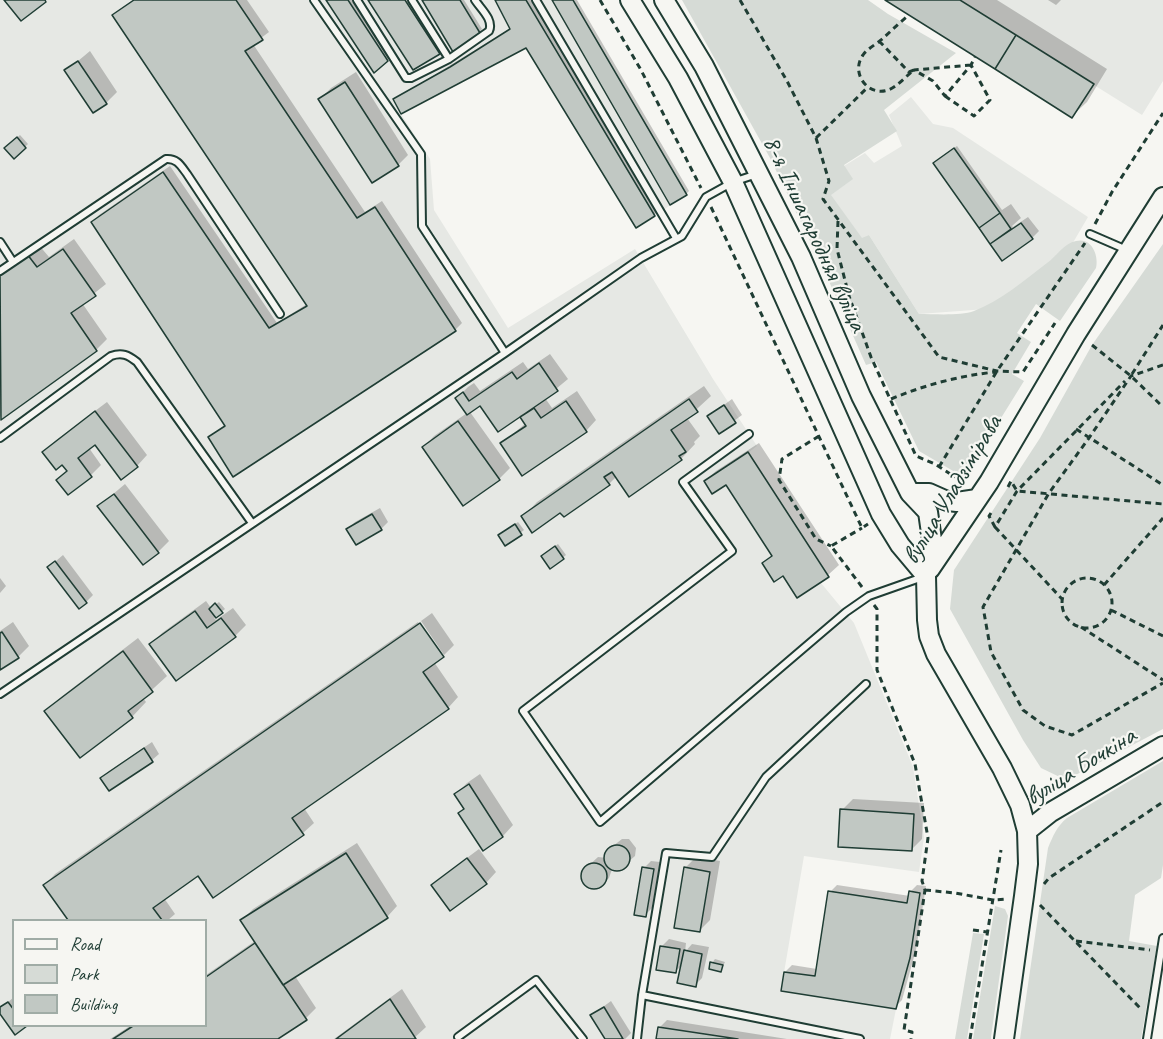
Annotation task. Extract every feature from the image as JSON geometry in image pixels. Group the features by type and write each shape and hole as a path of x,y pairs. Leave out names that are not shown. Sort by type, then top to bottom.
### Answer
{"main road":[{"name":"8-я Іншагародняя вуліца","path":"630,0 678,78 733,182 881,514 900,545 926,576"},
{"name":"8-я Іншагародняя вуліца","path":"664,0 704,66 801,257 861,396 910,493 928,512 932,540 926,576"},
{"name":"вуліца Уладзімірава","path":"1004,1039 1027,874 1027,831 1020,805 1002,768 936,654 929,636 926,576 989,483 1076,334 1163,197"},
{"path":"910,493 929,493 947,501 957,502 977,499"},
{"name":"вуліца Бочкіна","path":"1027,831 1051,812 1163,746"}],"lane":[{"path":"314,0 421,154 422,226 505,353"},
{"path":"357,0 406,78 411,78 449,59 489,31 490,21 475,0"},
{"path":"412,0 449,59"},
{"path":"536,0 676,238"},
{"path":"0,271 166,159 172,159 178,162 187,174 280,314"},
{"path":"0,694 505,353 641,258 682,236 706,197 733,182 758,174"},
{"path":"1090,234 1120,247 1128,255"},
{"path":"0,242 13,262"},
{"path":"0,438 111,356 119,353 128,355 137,362 252,524"},
{"path":"749,434 683,482 732,551 523,711 600,822 846,612 868,596 926,576"},
{"path":"637,1039 642,995 666,853 712,857 766,777 866,684"},
{"path":"1148,1039 1163,939"},
{"path":"458,1037 536,980 583,1039"},
{"path":"642,995 860,1039"}],"path":[{"path":"600,0 641,70 706,197 862,528"},
{"path":"740,0 788,81 816,138 829,181 823,199 939,357 997,371"},
{"path":"909,15 863,55 860,62 860,76 868,87 874,90 888,90 914,70"},
{"path":"879,41 909,72 971,65"},
{"path":"945,96 975,57"},
{"path":"914,70 933,81 945,96 974,116 990,100 971,65"},
{"path":"816,138 868,87"},
{"path":"939,467 997,371 1090,234 1112,192 1163,113"},
{"path":"838,220 837,249 849,296 871,357 916,456 955,477"},
{"path":"891,399 956,377 997,371 1023,372 1055,323"},
{"path":"1081,627 1096,626 1108,617 1111,610 1111,595 1096,579 1081,578 1068,586 1062,599 1062,607 1068,620 1163,682 1072,735 1045,726 1023,710 991,652 983,607 1049,493 1089,438 1163,326"},
{"path":"1092,345 1131,376 1163,407"},
{"path":"995,527 1017,491 1076,429 1131,376 1163,365"},
{"path":"1076,429 1163,485"},
{"path":"819,436 782,459 779,480 816,539 831,546 877,609 876,670 915,764 928,838 922,882 925,890 904,1030 912,1032 911,1039"},
{"path":"1011,481 1017,491"},
{"path":"1017,491 1163,504"},
{"path":"989,516 995,527 1015,550 1062,599"},
{"path":"1104,585 1163,518"},
{"path":"831,546 870,523"},
{"path":"1111,610 1163,636"},
{"path":"1042,886 1049,878 1163,802"},
{"path":"970,1039 1001,850"},
{"path":"925,890 993,900"},
{"path":"1037,902 1151,1019"},
{"path":"973,930 987,932"},
{"path":"1076,941 1161,951"}],"shaded area":[{"path":"0,0 573,0 686,195 636,228 526,48 401,114 430,159 434,210 508,328 635,249 713,379 757,446 748,453 829,577 821,583 854,623 913,767 924,837 919,872 804,856 781,990 896,1009 890,1039 0,1039"},
{"path":"885,0 1163,0 1163,81 1142,115 1094,85 1072,118"},
{"path":"911,97 933,124 953,128 1088,217 1071,246 1000,308 919,314 869,235 862,239 830,195 852,179 844,166 865,153 874,163 902,146 889,115"}],"green space":[{"path":"682,0 868,0 956,53 884,110 897,131 844,165 853,179 831,195 862,238 869,235 919,314 969,313 1012,290 1072,242 1086,242 1093,248 1096,268 1060,321 1036,304 1017,333 1031,342 1012,374 1024,381 970,468 960,475 919,451 876,362 866,365 824,270 770,158"},
{"path":"1163,244 1163,729 1066,780 1041,768 950,609 954,570 1040,438 1092,345"},
{"path":"1163,761 1161,878 1135,895 1129,941 1157,946 1141,1039 1020,1039 1048,848 1054,835 1067,818"},
{"path":"995,906 1005,909 1008,916 991,1039 973,1039"},
{"path":"973,933 984,934 967,1039 955,1039"}],"building":[{"path":"4,0 45,0 46,2 21,21"},
{"path":"134,0 236,0 263,40 245,51 357,218 375,207 456,331 233,477 208,437 225,426 91,222 163,172 269,328 307,306 112,15"},
{"path":"326,0 348,0 388,61 374,73"},
{"path":"368,0 405,0 440,54 413,70"},
{"path":"422,0 460,0 480,33 453,52"},
{"path":"495,0 526,0 655,216 636,228 526,48 401,114 393,99 450,67 510,29"},
{"path":"552,0 573,0 687,195 670,205"},
{"path":"885,0 960,0 1016,35 995,69"},
{"path":"1016,35 1094,84 1072,118 995,69"},
{"path":"78,61 107,104 93,113 64,70"},
{"path":"345,82 399,166 372,183 318,99"},
{"path":"17,137 26,148 14,159 4,148"},
{"path":"954,148 1000,213 979,228 933,163"},
{"path":"1000,213 1011,229 990,244 979,228"},
{"path":"1021,223 1033,239 1002,261 990,244"},
{"path":"63,249 96,296 71,313 97,351 1,420 0,273 27,254 37,267"},
{"path":"539,363 558,391 498,432 480,406 467,415 455,398 463,392 469,401 512,372 517,379"},
{"path":"689,399 698,412 671,430 686,452 679,456 682,460 629,497 612,472 604,477 610,485 564,517 560,513 532,533 521,516"},
{"path":"566,401 587,432 522,476 500,443 526,426 520,417 534,408 541,418"},
{"path":"724,405 736,423 719,434 707,416"},
{"path":"95,411 138,467 121,480 95,445 78,458 92,477 68,495 56,480 67,471 62,465 56,470 42,452"},
{"path":"458,421 500,480 463,506 422,447"},
{"path":"748,452 829,577 797,598 783,576 774,582 762,563 772,556 726,485 712,494 704,481"},
{"path":"114,494 159,553 143,565 97,506"},
{"path":"372,514 382,530 356,545 346,529"},
{"path":"515,524 522,535 505,546 498,535"},
{"path":"555,546 564,559 550,569 541,556"},
{"path":"55,561 87,603 79,609 47,567"},
{"path":"215,603 223,613 216,618 209,609"},
{"path":"195,611 207,628 221,618 236,637 176,681 149,644"},
{"path":"420,623 444,657 423,672 449,709 292,818 304,835 213,898 198,876 153,908 161,919 67,919 43,885"},
{"path":"2,632 19,658 0,670 0,633"},
{"path":"123,651 153,692 128,711 133,718 80,758 44,711"},
{"path":"144,748 153,762 109,791 100,778"},
{"path":"469,784 503,837 483,851 458,813 464,809 454,794"},
{"path":"840,809 914,814 912,851 838,847"},
{"path":"617,845 626,849 630,858 626,867 617,871 608,867 604,858 608,849"},
{"path":"346,853 388,918 283,985 240,920"},
{"path":"467,858 487,884 450,911 431,885"},
{"path":"594,863 603,867 607,876 603,885 594,889 585,885 581,876 585,867"},
{"path":"642,867 654,869 646,917 634,915"},
{"path":"684,867 710,872 700,932 674,928"},
{"path":"828,891 907,903 909,891 920,893 910,958 896,1009 781,991 784,972 815,976"},
{"path":"255,943 307,1020 278,1039 113,1039 131,1027 207,1027 207,976"},
{"path":"660,946 680,949 676,973 656,970"},
{"path":"684,950 702,954 696,987 677,983"},
{"path":"710,962 723,965 721,972 709,969"},
{"path":"390,999 416,1039 336,1039"},
{"path":"8,1002 12,1007 12,1027 26,1027 15,1035 0,1014 0,1007"},
{"path":"604,1007 623,1039 605,1039 590,1015"},
{"path":"658,1027 738,1039 656,1039"}]}
